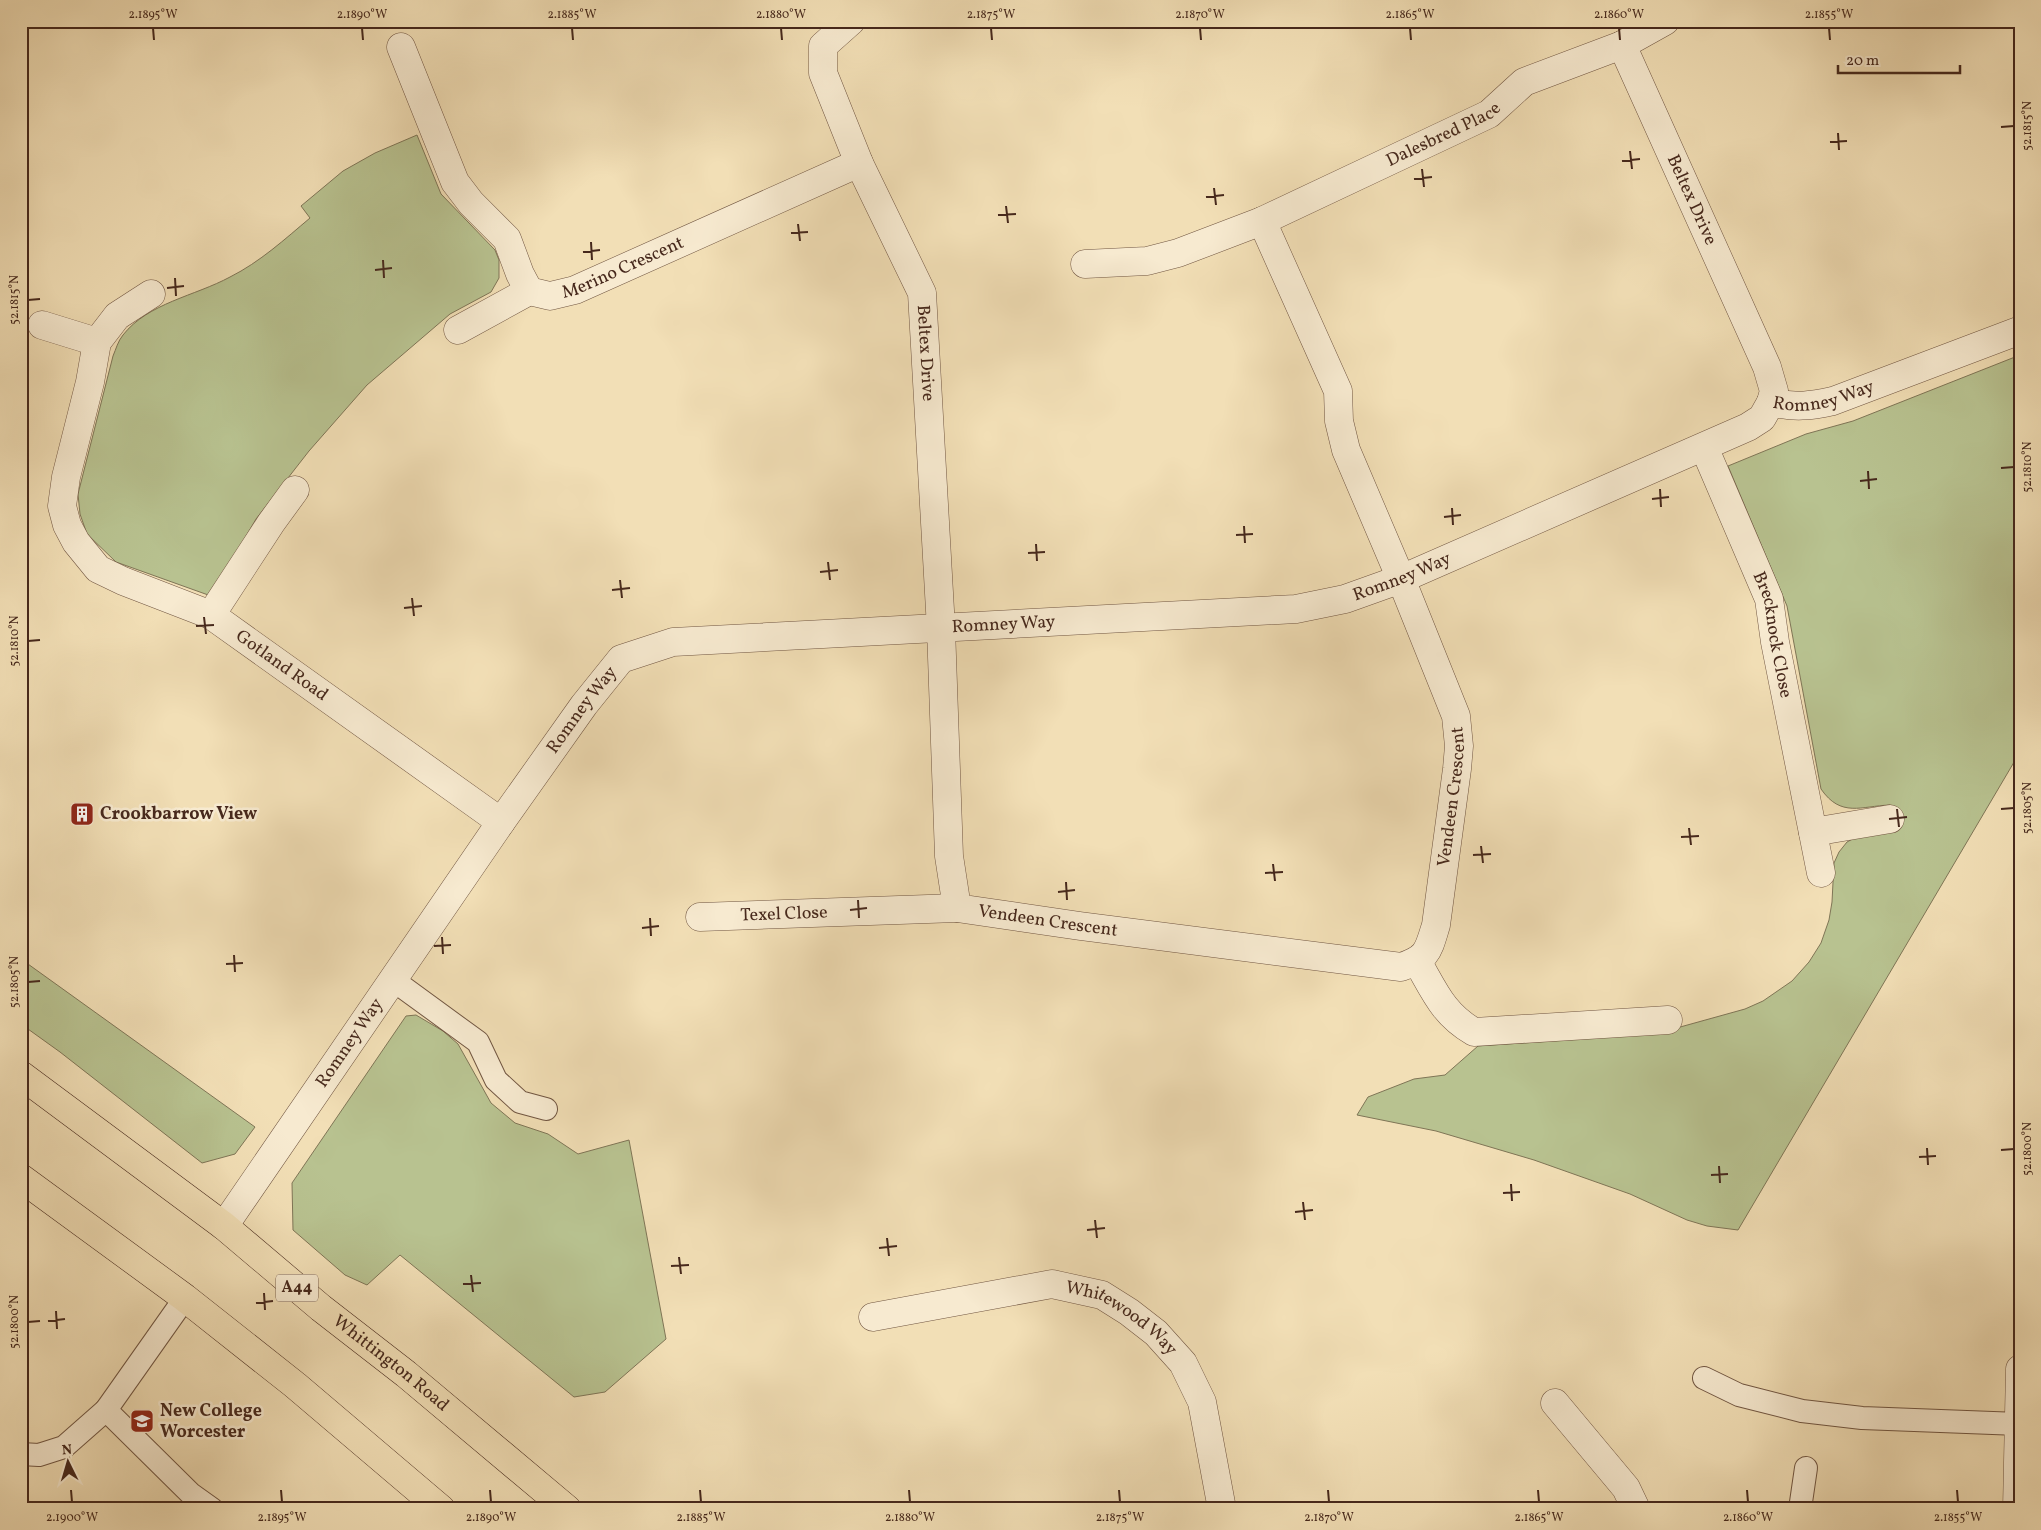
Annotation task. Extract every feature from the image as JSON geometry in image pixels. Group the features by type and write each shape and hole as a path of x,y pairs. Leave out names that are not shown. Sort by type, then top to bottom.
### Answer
{"main road":[{"name":"Whittington Road","path":"21,1075 224,1226 321,1308 406,1374 567,1509"},
{"path":"21,1178 185,1298 295,1385 441,1509"}],"street":[{"name":"Beltex Drive","path":"851,21 823,46 823,73 859,163 922,293 941,628"},
{"path":"1622,45 1665,21"},
{"name":"Beltex Drive","path":"1622,45 1767,368 1774,391 1771,402"},
{"name":"Dalesbred Place","path":"1085,264 1147,261 1178,253 1262,222 1488,114 1524,82 1622,45"},
{"path":"401,47 455,182 471,203 506,239 520,274 530,291 458,330"},
{"name":"Merino Crescent","path":"530,291 550,296 575,290 859,163"},
{"path":"1262,222 1338,391 1339,421 1346,450 1401,579"},
{"name":"Gotland Road","path":"151,294 117,316 97,342 90,382 66,477 62,506 67,525 76,542 98,569 123,582 211,615 501,822"},
{"path":"42,325 97,342"},
{"name":"Romney Way","path":"224,1226 501,822 584,705 621,659 672,642 1296,609 1345,599 1401,579 1704,447 1762,418 1771,402 1788,406 1806,407 1833,401 2018,331"},
{"name":"Brecknock Close","path":"1704,447 1768,599 1821,873"},
{"path":"211,615 271,523 295,490"},
{"name":"Vendeen Crescent","path":"941,628 949,856 957,908 1080,926 1401,966 1417,961 1429,949 1436,925 1459,746 1456,716 1401,579"},
{"path":"1813,832 1890,819"},
{"name":"Texel Close","path":"700,917 957,908"},
{"path":"1417,961 1449,1014 1458,1023 1474,1032 1668,1020"},
{"name":"Whitewood Way","path":"873,1317 1052,1284 1102,1295 1129,1312 1156,1333 1184,1363 1202,1402 1222,1509"},
{"path":"2017,1509 2020,1369"},
{"path":"1555,1403 1626,1488 1636,1509"}],"lane":[{"path":"393,980 478,1042 496,1080 520,1102 546,1110"},
{"path":"21,1454 39,1455 64,1448 106,1410 185,1298"},
{"path":"1704,1378 1739,1395 1802,1411 2019,1435"},
{"path":"106,1410 191,1494 212,1509"},
{"path":"1800,1509 1806,1468"}],"green space":[{"path":"417,135 441,194 495,250 499,260 499,278 491,292 450,314 367,385 309,451 256,519 211,596 116,562 87,534 80,514 78,494 113,356 121,337 145,315 173,301 216,284 252,264 310,218 301,206 343,171 375,153"},
{"path":"2020,355 2020,752 1738,1230 1707,1226 1687,1220 1630,1194 1534,1160 1436,1131 1357,1115 1368,1097 1414,1079 1445,1075 1478,1046 1655,1034 1745,1009 1763,1001 1792,981 1809,962 1821,943 1829,920 1834,863 1839,852 1847,842 1860,835 1894,831 1890,805 1861,808 1844,807 1836,804 1821,789 1787,606 1728,466 1806,434 1853,421"},
{"path":"21,959 255,1127 235,1154 202,1163 60,1052 21,1024"},
{"path":"416,1015 443,1031 458,1044 491,1103 515,1123 548,1134 578,1154 629,1140 666,1339 605,1392 574,1397 400,1255 367,1285 345,1275 293,1230 292,1183 406,1016"}],"place":[{"name":"Crookbarrow View","path":"82,814"},
{"name":"New College Worcester","path":"142,1421"}]}
